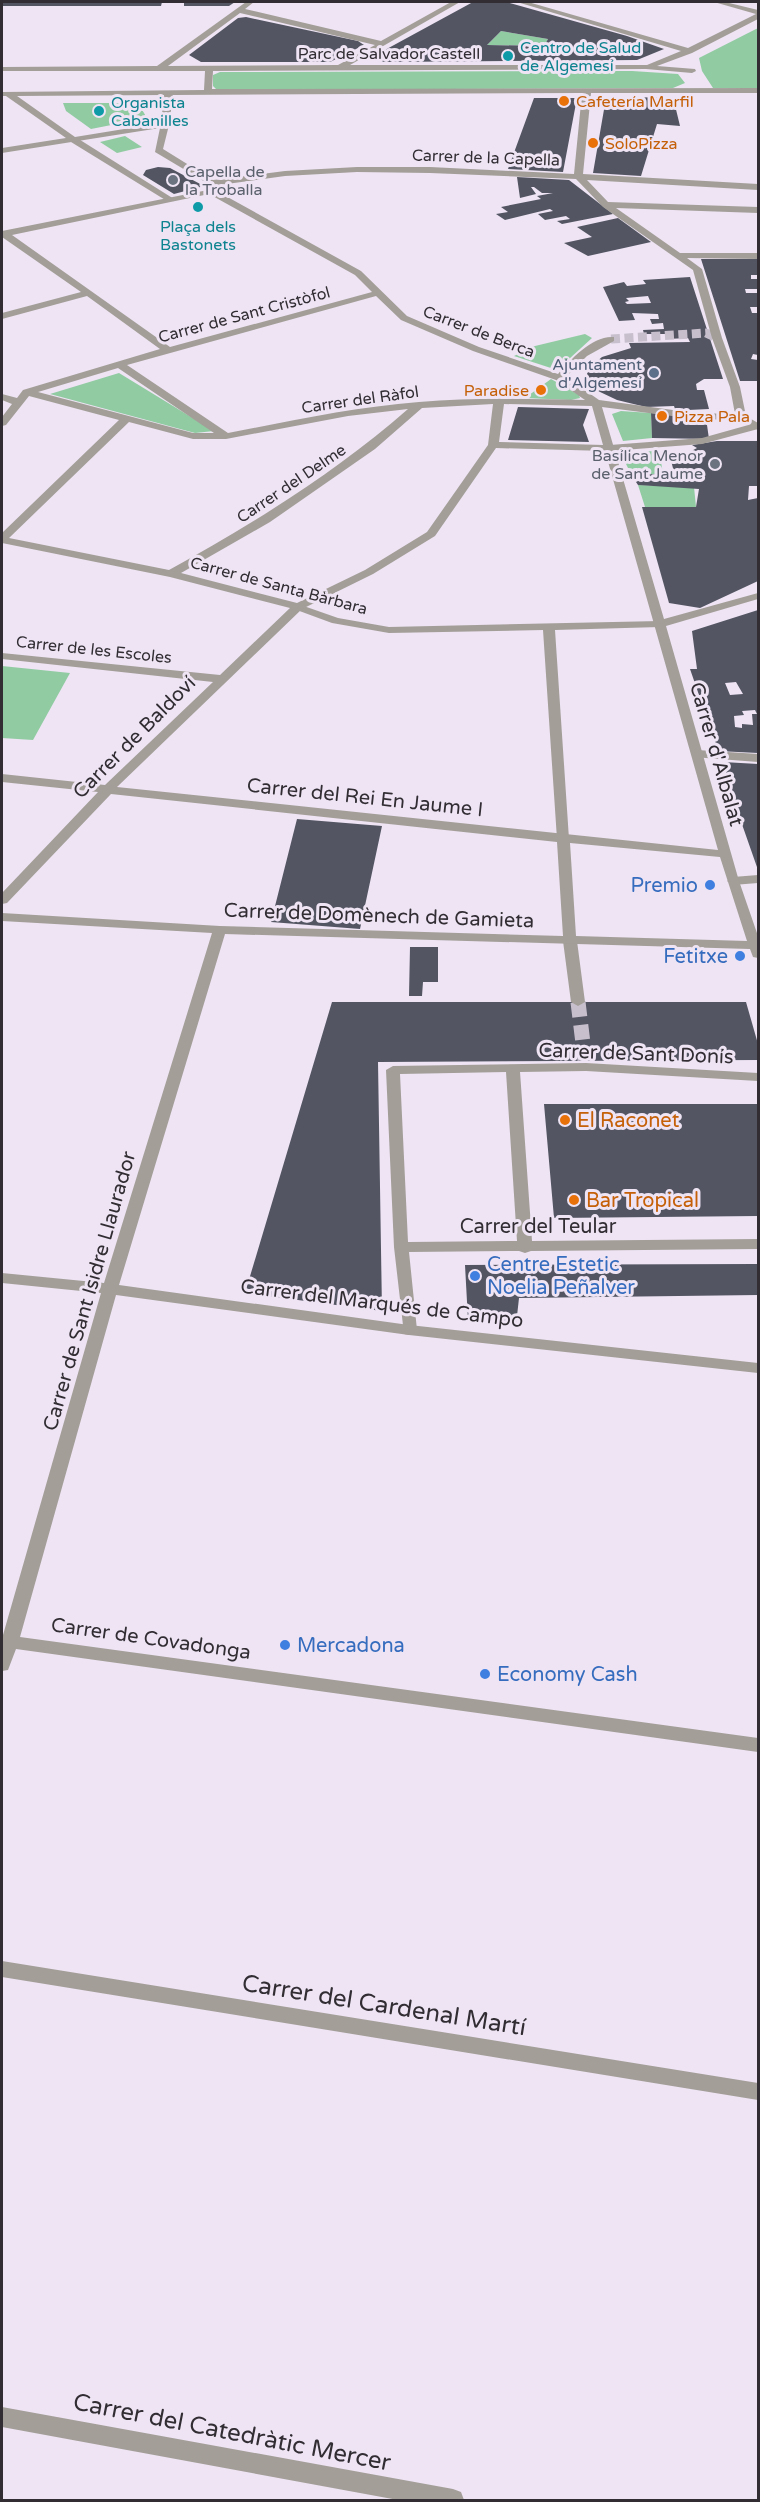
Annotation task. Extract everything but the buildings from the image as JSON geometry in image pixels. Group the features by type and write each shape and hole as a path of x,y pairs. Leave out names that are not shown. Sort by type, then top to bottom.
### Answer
{"street":[{"path":"160,68 250,2"},
{"path":"340,68 456,2"},
{"path":"521,2 689,51"},
{"path":"718,2 757,17"},
{"path":"238,10 382,44"},
{"path":"646,67 689,51 757,17"},
{"path":"689,51 698,90"},
{"name":"Parc de Salvador Castell","path":"2,69 646,67 692,71"},
{"path":"208,92 209,68"},
{"path":"587,90 578,176 606,205 698,269 717,338 735,387 741,417 757,427"},
{"name":"Parc de Salvador Castell","path":"5,94 759,90"},
{"path":"2,151 165,125 169,92"},
{"path":"5,94 170,199"},
{"name":"Carrer de Berca","path":"165,125 158,150 211,187 358,273 404,318 476,349 560,378 596,404"},
{"name":"Carrer de la Capella","path":"3,234 170,199 268,173 332,169 427,169 759,187"},
{"path":"606,205 759,210"},
{"path":"3,234 168,350"},
{"path":"681,255 759,256"},
{"path":"2,316 89,293"},
{"name":"Carrer de Sant Cristòfol","path":"27,392 118,364 378,293"},
{"path":"560,378 572,363 597,344 611,339"},
{"path":"118,364 226,436"},
{"path":"2,423 27,392"},
{"name":"Carrer del Ràfol","path":"27,392 194,436 226,436 348,413 418,405 499,401 596,404 674,414 741,417"},
{"path":"2,397 18,402"},
{"path":"499,401 493,445 610,448 691,444 732,437 757,427"},
{"name":"Carrer d'Albalat","path":"596,404 725,854 757,949"},
{"name":"Carrer del Delme","path":"171,574 266,520 371,447 418,405"},
{"path":"2,539 127,418"},
{"name":"Carrer de Baldoví","path":"2,900 109,788 220,679 298,607 369,572 432,534 493,445"},
{"name":"Carrer de Santa Bàrbara","path":"2,539 171,574 298,607 336,621 388,630 661,629 759,596"},
{"path":"549,628 570,941 578,1002"},
{"name":"Carrer de les Escoles","path":"2,656 220,679"},
{"path":"697,754 759,758"},
{"name":"Carrer del Rei En Jaume I","path":"2,778 563,839 725,854"},
{"path":"733,881 759,879"},
{"name":"Carrer de Domènech de Gamieta","path":"2,917 220,930 757,949"},
{"name":"Carrer de Sant Isidre Llaurador","path":"2,1665 6,1641 110,1289 220,930"},
{"name":"Carrer de Sant Donís","path":"401,1247 393,1070 586,1064 759,1077"},
{"path":"513,1068 525,1248"},
{"name":"Carrer del Teular","path":"401,1247 525,1248 759,1244"},
{"path":"401,1247 409,1330"},
{"name":"Carrer del Marqués de Campo","path":"2,1278 110,1289 409,1330 759,1368"},
{"name":"Carrer de Covadonga","path":"6,1641 759,1745"},
{"name":"Carrer del Cardenal Martí","path":"2,1969 759,2092"},
{"name":"Carrer del Catedràtic Mercer","path":"2,2417 453,2500"}],"green space":[{"path":"758,28 758,88 713,88 702,71 699,58"},
{"path":"501,31 548,39 544,46 487,45"},
{"path":"632,71 678,74 685,83 673,88 217,90 213,86 213,75 220,72"},
{"path":"63,103 140,103 145,107 141,108 147,118 91,129 66,111"},
{"path":"125,136 142,147 117,153 100,142"},
{"path":"585,334 592,338 557,370 514,356 535,346"},
{"path":"119,373 214,431 195,433 50,394"},
{"path":"551,379 579,395 580,398 571,400 525,398"},
{"path":"621,411 651,413 652,438 623,441 612,414"},
{"path":"659,451 663,473 632,476 620,452"},
{"path":"638,485 694,487 696,507 645,507"},
{"path":"2,666 70,673 33,740 2,738"}],"tunnel":[{"path":"611,339 706,333 717,338"},
{"path":"578,1002 585,1060"}],"place":[{"name":"Centro de Salud de Algemesí","path":"508,56"},
{"name":"Cafetería Marfil","path":"564,101"},
{"name":"Organista Cabanilles","path":"99,111"},
{"name":"SoloPizza","path":"593,143"},
{"name":"Capella de la Troballa","path":"173,180"},
{"name":"Plaça dels Bastonets","path":"198,207"},
{"name":"Ajuntament d'Algemesí","path":"654,373"},
{"name":"Paradise","path":"541,390"},
{"name":"Pizza Pala","path":"662,416"},
{"name":"Basílica Menor de Sant Jaume","path":"715,464"},
{"name":"Premio","path":"710,885"},
{"name":"Fetitxe","path":"740,956"},
{"name":"El Raconet","path":"565,1120"},
{"name":"Bar Tropical","path":"574,1200"},
{"name":"Centre Estetic Noelia Peñalver","path":"475,1276"},
{"name":"Mercadona","path":"285,1645"},
{"name":"Economy Cash","path":"485,1674"}]}
